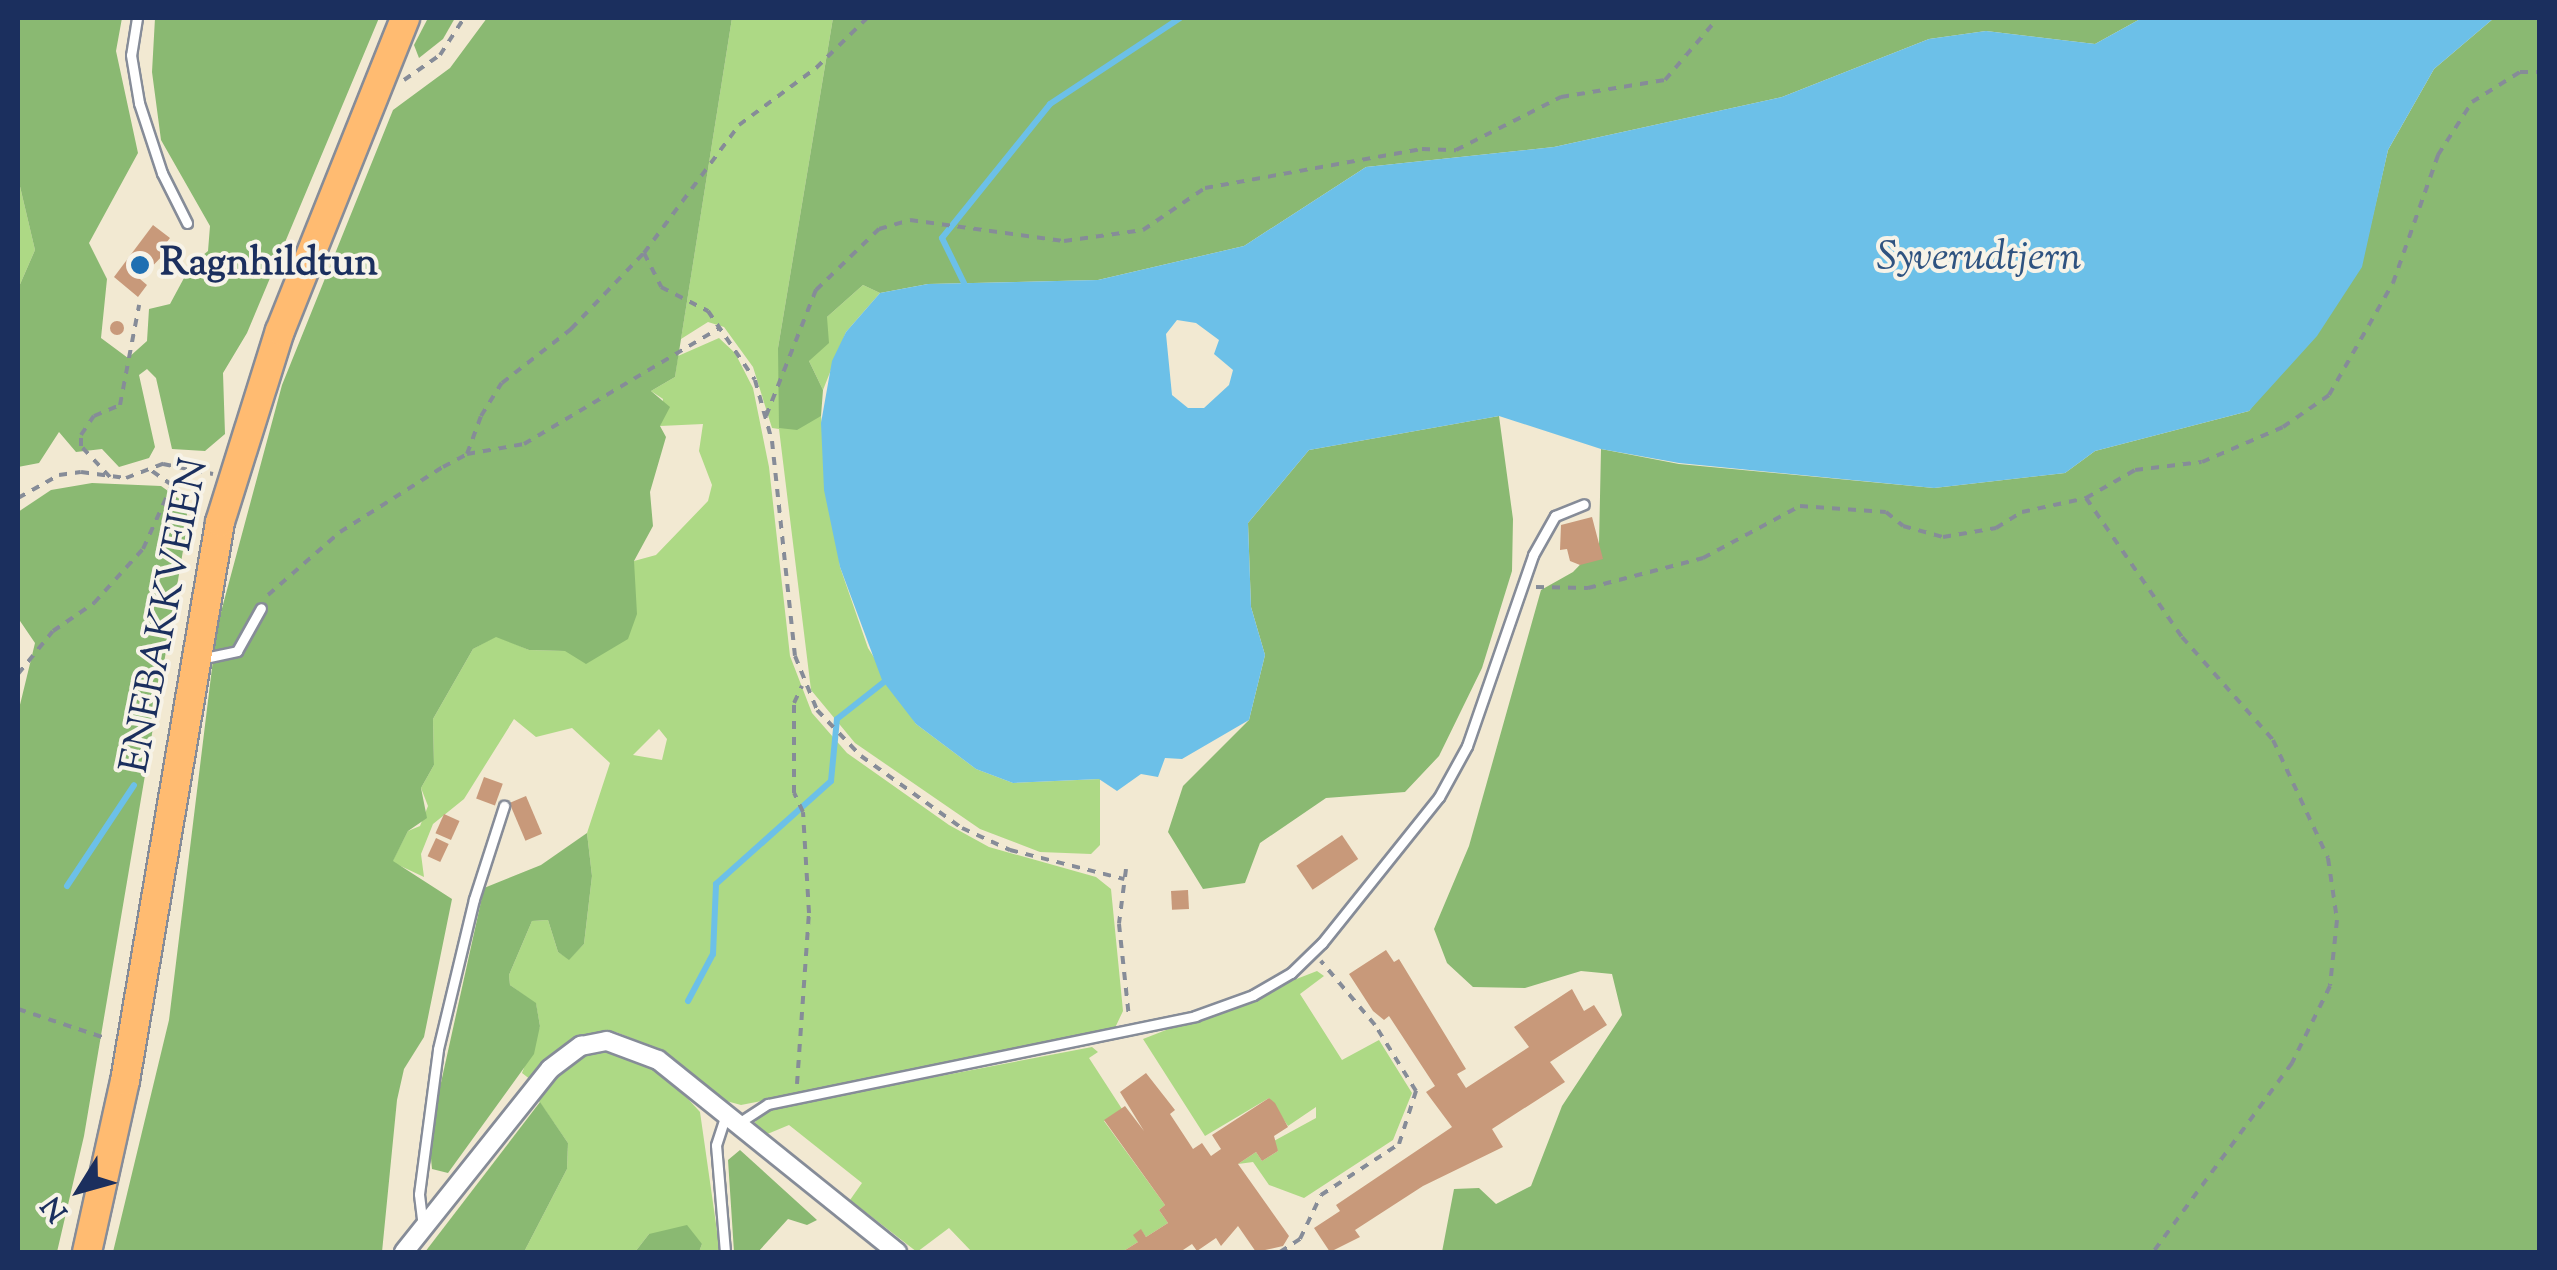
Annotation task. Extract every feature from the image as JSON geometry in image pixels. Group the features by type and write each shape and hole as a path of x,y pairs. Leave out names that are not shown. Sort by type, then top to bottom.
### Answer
{"main road":[{"name":"ENEBAKKVEIEN","path":"87,1252 132,1044 193,658 232,480 280,331 404,18"}],"street":[{"path":"404,1252 537,1084 581,1046 607,1041 641,1050 897,1252"}],"lane":[{"path":"137,18 132,55 144,126 187,223"},
{"path":"724,1252 716,1145 731,1120 760,1107 799,1098 1131,1032 1253,996 1313,953 1449,782 1521,586 1551,521 1584,504"},
{"path":"193,658 220,660 237,651 261,608"},
{"path":"424,1228 419,1194 438,1049 470,912 504,806"}],"path":[{"path":"380,79 399,81 432,63 464,18"},
{"path":"467,454 480,416 502,383 572,328 644,253 739,125 816,68 867,18"},
{"path":"766,416 816,290 879,228 910,220 1064,241 1143,230 1205,188 1422,148 1456,150 1561,97 1665,80 1718,18"},
{"path":"1521,586 1588,588 1686,562 1800,506 1886,512 1904,526 1943,537 1996,528 2022,512 2086,498 2135,470 2202,462 2283,427 2329,395 2393,283 2438,155 2472,102 2520,72 2540,72"},
{"path":"644,253 661,287 695,301 748,364 766,416 803,684 847,744 962,828 1010,850 1124,880"},
{"path":"110,477 80,446 81,434 94,416 120,406 138,305"},
{"path":"261,608 290,573 340,532 467,454 535,438 720,327"},
{"path":"18,498 60,475 110,477 176,464 232,480"},
{"path":"18,674 52,631 94,602 143,549 172,485 148,468"},
{"path":"2086,498 2182,637 2273,740 2328,858 2337,920 2330,986 2292,1063 2153,1252"},
{"path":"799,1098 796,1055 809,913 803,812 794,792 794,703 803,684"},
{"path":"1126,869 1120,949 1131,1032"},
{"path":"1280,1252 1300,1238 1321,1195 1399,1144 1416,1091 1374,1025 1313,953"},
{"path":"18,1009 132,1044"}],"green space":[{"path":"18,18 122,18 116,51 138,153 89,243 107,279 101,338 128,358 147,341 149,309 170,304 191,265 208,251 210,226 161,140 152,72 155,18 379,18 247,333 223,373 225,434 205,451 172,449 156,378 147,369 139,375 155,447 149,458 119,467 102,449 76,452 59,432 39,463 18,467 18,289 35,250 18,178"},
{"path":"428,18 455,18 443,39 419,58 414,45"},
{"path":"487,18 732,18 675,377 651,391 670,407 660,426 666,437 650,492 653,526 634,561 637,614 628,639 586,664 565,651 529,650 496,637 473,649 433,719 434,765 421,788 427,818 408,831 393,861 452,899 424,1037 404,1069 397,1100 382,1252 113,1252 169,1020 217,627 282,385 393,110 450,68"},
{"path":"732,18 833,18 778,348 808,418 821,416 840,567 868,648 916,724 976,769 1013,783 1100,779 1100,845 1091,854 1040,852 980,829 855,743 811,690 779,429 772,428 753,367 724,327 708,322 681,339"},
{"path":"833,18 2142,18 2095,44 1986,31 1929,39 1782,97 1554,147 1366,167 1244,246 1098,280 928,284 880,293 863,285 827,317 829,343 809,361 823,390 821,416 797,430 779,428 778,348"},
{"path":"2494,18 2539,18 2539,1252 1442,1252 1454,1189 1479,1188 1496,1204 1531,1186 1562,1106 1622,1015 1612,974 1581,971 1525,988 1473,987 1447,963 1434,929 1469,846 1541,590 1573,572 1599,545 1601,449 1679,464 1934,488 2065,473 2095,451 2249,411 2361,267 2388,150 2434,69"},
{"path":"18,178 35,250 18,289"},
{"path":"863,285 880,293 846,332 823,390 809,361 827,317"},
{"path":"719,338 735,353 753,388 769,467 790,656 812,713 847,753 949,825 989,847 1096,877 1111,889 1123,1011 1114,1030 741,1105 719,1099 653,1047 616,1032 569,1043 531,1080 522,1073 540,1026 536,1004 510,985 509,975 532,921 548,920 558,952 569,959 584,944 592,876 587,833 610,763 572,728 536,737 514,719 464,799 433,824 421,854 424,877 392,862 408,831 420,826 428,806 421,788 434,765 433,719 473,649 496,636 529,650 565,651 634,578 634,561 656,555 708,501 712,485 699,451 703,424 660,426 663,399 651,391 675,377 678,356","holes":["659,729 667,739 662,760 633,755"]},
{"path":"1499,416 1513,519 1512,571 1482,668 1439,756 1405,792 1326,798 1260,843 1245,883 1203,889 1168,832 1183,786 1249,720 1265,655 1251,607 1248,523 1309,450"},
{"path":"92,483 161,486 185,503 188,521 84,1136 57,1252 18,1252 18,713 35,643 18,618 18,512 51,490"},
{"path":"587,833 592,876 584,944 569,960 558,952 548,920 532,921 509,975 510,985 536,1003 540,1026 534,1054 448,1173 432,1169 429,1137 484,888 541,865"},
{"path":"1317,971 1324,976 1300,994 1342,1060 1379,1040 1412,1093 1393,1140 1304,1198 1269,1185 1253,1162 1238,1164 1256,1152 1262,1161 1278,1151 1272,1142 1316,1118 1316,1107 1288,1126 1269,1098 1205,1136 1143,1039"},
{"path":"1092,1047 1098,1052 1089,1058 1122,1109 1104,1121 1165,1205 1159,1210 1168,1223 1146,1237 1141,1230 1138,1242 1122,1252 972,1252 949,1228 917,1252 850,1200 862,1183 789,1125 765,1135 753,1125 763,1111 783,1106"},
{"path":"614,1051 669,1078 700,1112 720,1252 699,1252 702,1244 649,1234 635,1252 524,1252 567,1169 568,1143 536,1097 578,1057"},
{"path":"540,1102 568,1143 567,1169 524,1252 425,1252"},
{"path":"740,1150 817,1220 807,1225 788,1219 758,1252 734,1252 728,1160"},
{"path":"687,1225 702,1244 699,1252 635,1252 649,1234"}],"water":[{"name":"Syverudtjern","path":"2142,18 2494,18 2434,69 2388,150 2362,267 2317,336 2249,411 2095,451 2065,473 1934,488 1679,463 1601,449 1499,416 1309,450 1248,523 1251,607 1265,655 1249,720 1182,759 1165,758 1158,777 1141,774 1117,791 1099,779 1013,783 976,769 916,724 882,680 840,567 824,490 821,423 832,361 846,332 880,293 928,284 1098,280 1244,246 1366,167 1554,147 1782,97 1929,39 1986,31 2095,44","holes":["1177,320 1196,323 1219,340 1214,354 1233,370 1229,385 1204,408 1188,408 1172,395 1166,334"]}],"building":[{"name":"Ragnhildtun","path":"153,225 170,238 163,247 168,250 140,279 147,285 138,297 114,277"},
{"path":"117,321 124,328 117,335 110,328"},
{"path":"1592,517 1603,559 1580,565 1570,561 1567,549 1560,550 1561,525"},
{"path":"484,777 503,784 495,805 476,799"},
{"path":"526,796 542,834 525,841 509,803"},
{"path":"444,814 460,821 451,840 435,833"},
{"path":"1342,835 1358,859 1313,890 1296,866"},
{"path":"436,838 449,844 440,862 428,856"},
{"path":"1188,890 1189,909 1172,910 1171,891"},
{"path":"1386,950 1394,962 1399,959 1466,1069 1457,1074 1466,1088 1529,1047 1514,1027 1572,989 1584,1011 1594,1005 1607,1025 1550,1062 1565,1082 1492,1129 1503,1147 1423,1186 1355,1230 1360,1237 1330,1252 1314,1228 1340,1211 1336,1205 1452,1127 1426,1092 1435,1086 1389,1016 1384,1020 1373,1011 1349,974"},
{"path":"1146,1073 1175,1110 1170,1114 1193,1149 1202,1143 1211,1156 1221,1149 1212,1135 1269,1098 1275,1103 1288,1127 1274,1136 1278,1151 1262,1161 1256,1152 1238,1164 1289,1236 1283,1246 1256,1252 1238,1226 1221,1246 1216,1238 1197,1251 1192,1244 1180,1252 1122,1252 1138,1242 1133,1235 1141,1229 1146,1237 1168,1223 1159,1210 1165,1205 1104,1120 1125,1106 1144,1131 1120,1092"}],"waterway":[{"path":"964,283 942,238 1050,104 1180,18"},
{"path":"688,1001 713,954 716,884 831,781 837,719 884,682"},
{"path":"67,886 134,785"}],"place":[{"name":"Ragnhildtun","path":"140,265"}]}
